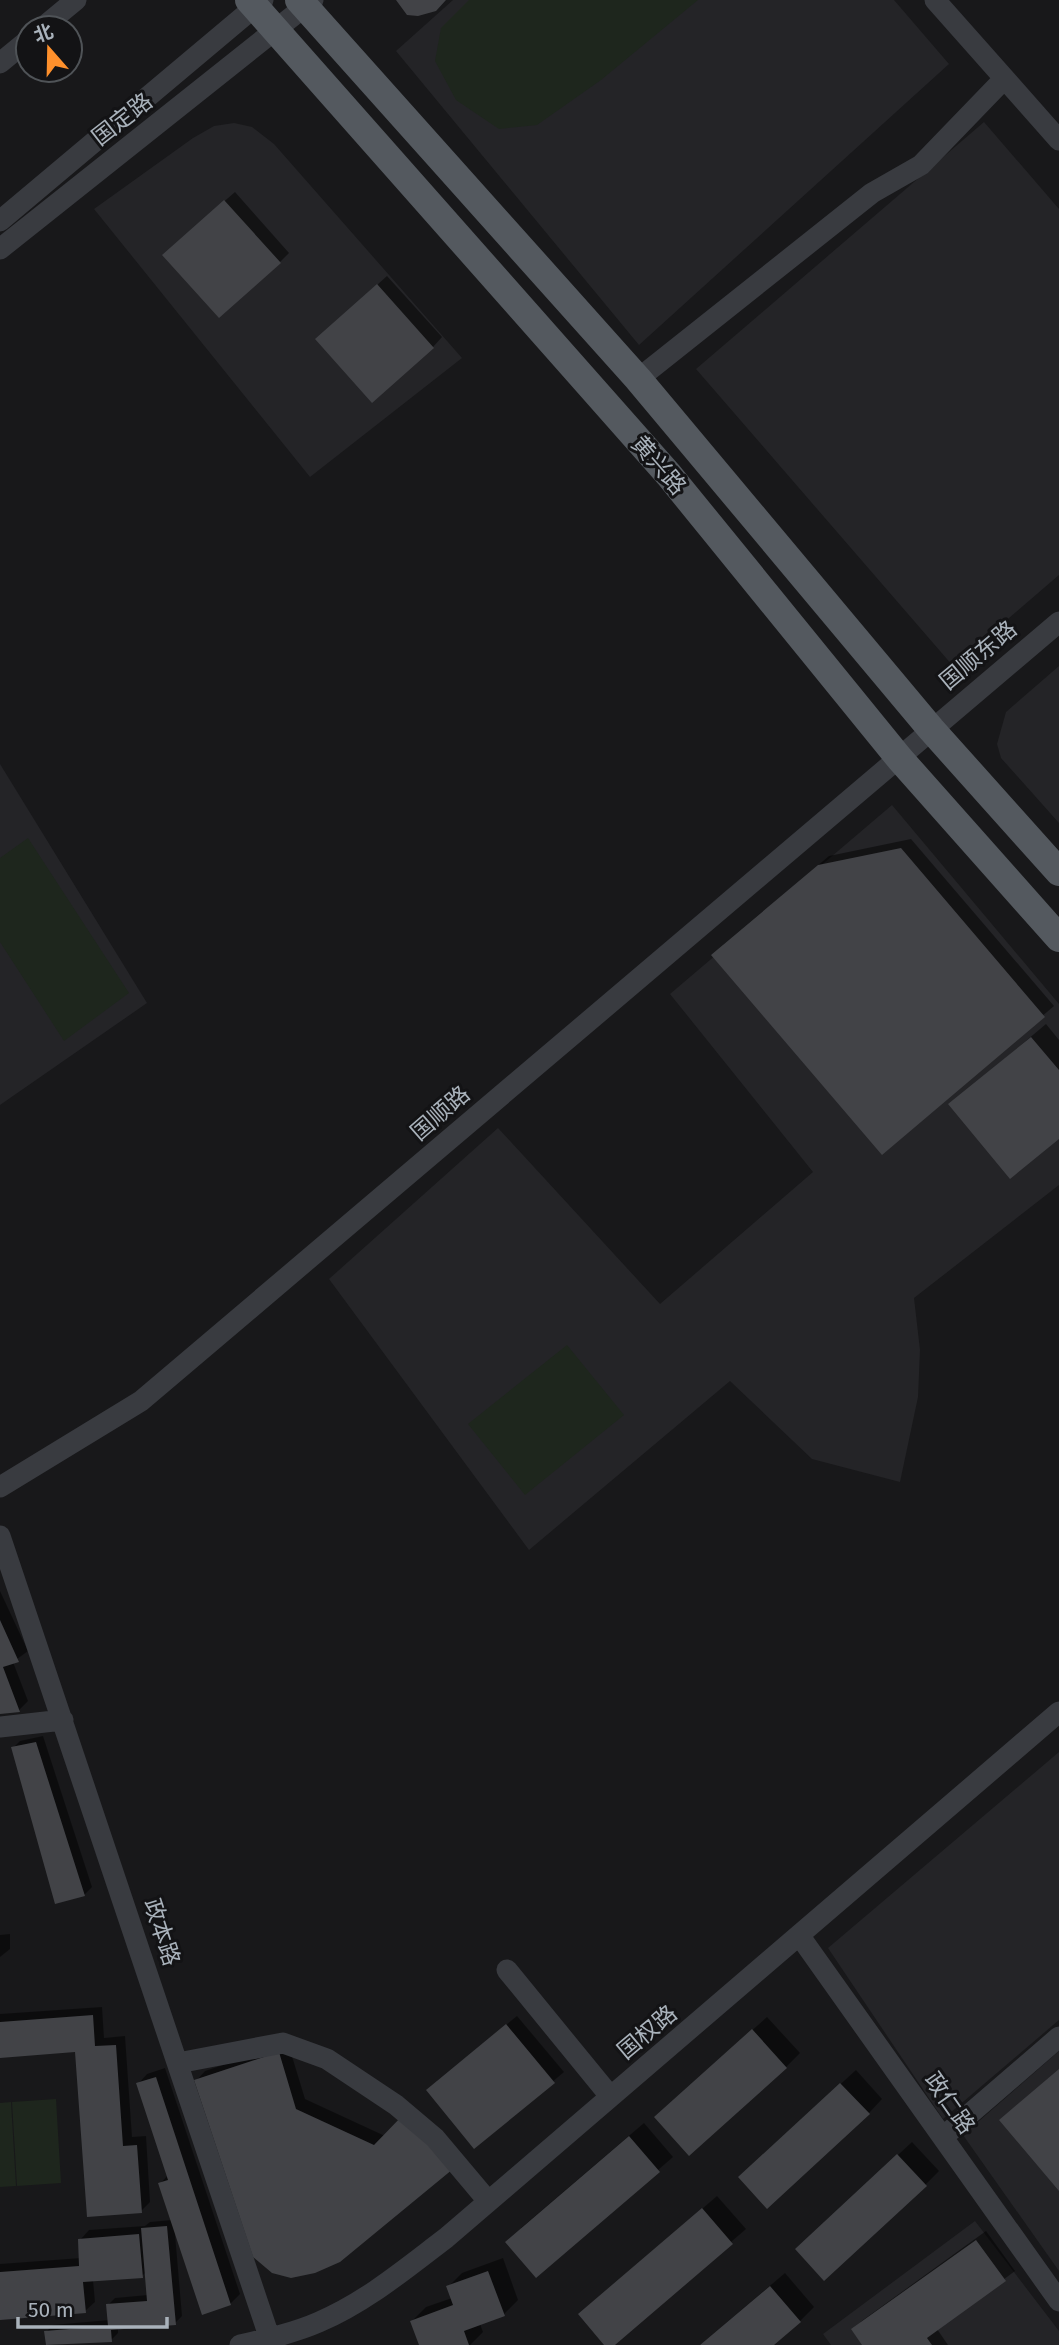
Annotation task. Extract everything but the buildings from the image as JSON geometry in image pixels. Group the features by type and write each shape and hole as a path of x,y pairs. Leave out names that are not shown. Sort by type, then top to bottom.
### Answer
{"main road":[{"name":"黄兴路","path":"255,2 276,31 669,475 900,759 1059,938"},
{"name":"黄兴路","path":"306,2 638,379 930,729 1059,872"}],"street":[{"path":"59,14 76,0"},
{"path":"935,0 1059,139"},
{"name":"国定路","path":"0,221 255,2"},
{"name":"国定路","path":"0,249 276,31 306,2"},
{"path":"0,63 14,52"},
{"path":"638,379 872,193 920,165 1004,79"},
{"name":"国顺东路","path":"900,759 930,729 1059,622"},
{"name":"国顺路","path":"0,1487 141,1401 900,759"},
{"name":"政本路","path":"0,1536 271,2341"},
{"name":"国权路","path":"240,2345 271,2341 318,2323 377,2291 488,2201 1059,1712"},
{"path":"0,1727 63,1720"},
{"name":"政仁路","path":"799,1935 1055,2289"},
{"path":"507,1970 610,2096"},
{"path":"943,2137 1059,2037"},
{"path":"178,2063 283,2043 327,2059 396,2105 435,2137 488,2201"}],"shaded area":[{"path":"453,0 894,0 949,64 639,345 396,51"},
{"path":"469,0 698,0 601,80 537,125 499,129 456,100 435,61 441,28"},
{"path":"984,122 1059,209 1059,575 953,666 696,369"},
{"path":"234,123 252,127 274,144 462,358 310,477 94,209 193,138 214,126"},
{"path":"1059,666 1059,823 1001,758 997,744 1006,712"},
{"path":"0,764 147,1003 0,1105"},
{"path":"892,805 1059,1004 1059,1185 914,1298 920,1350 918,1397 900,1482 812,1459 730,1381 529,1550 329,1279 498,1128 660,1304 813,1172 670,994"},
{"path":"28,838 129,993 64,1041 0,942 0,858"},
{"path":"567,1345 624,1415 525,1495 468,1424"},
{"path":"1059,1752 1059,2020 943,2119 828,1948"},
{"path":"1059,2051 1059,2271 963,2135"},
{"path":"56,2099 61,2183 17,2186 12,2102"},
{"path":"11,2102 16,2186 0,2187 0,2103"},
{"path":"975,2221 1059,2331 1059,2345 831,2345 823,2334"}]}
